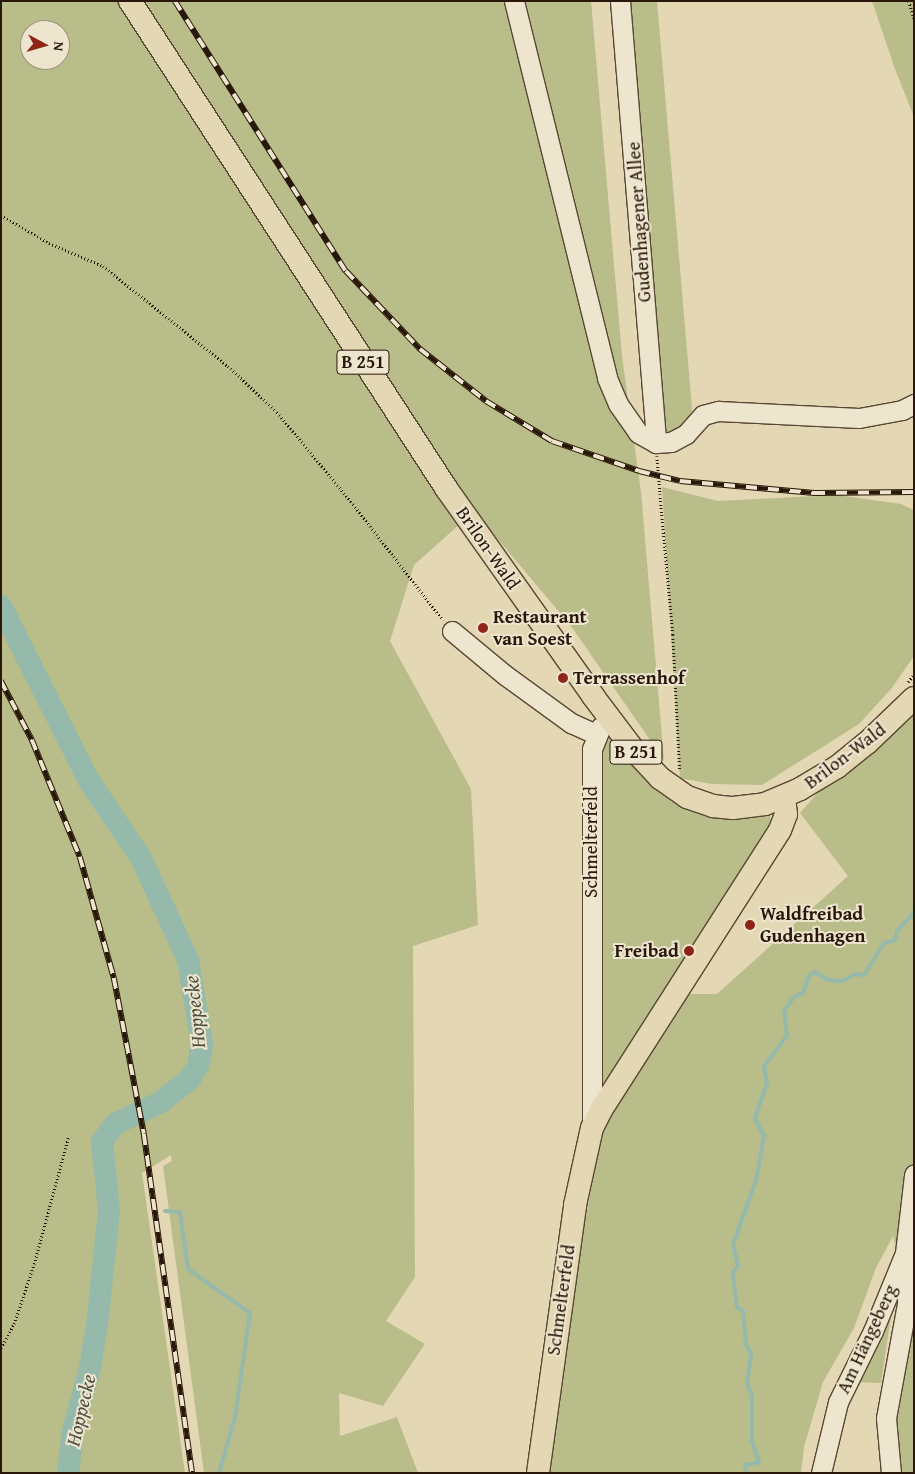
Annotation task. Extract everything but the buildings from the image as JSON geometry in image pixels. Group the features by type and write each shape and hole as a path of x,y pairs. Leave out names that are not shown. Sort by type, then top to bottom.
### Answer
{"main road":[{"name":"Brilon-Wald","path":"130,1 494,556 647,766 687,797 713,806 747,808 784,798 814,782 867,743 910,691"},
{"name":"Schmelterfeld","path":"538,1473 575,1205 592,1128 601,1110 780,830 786,814 784,798"}],"street":[{"path":"514,1 607,378 630,423 638,433 656,449 679,439 703,415 718,411 859,418 902,410 914,404"},
{"name":"Gudenhagener Allee","path":"620,1 656,449"},
{"name":"Schmelterfeld","path":"452,631 505,675 571,723 598,731 592,750 590,842 592,1128"},
{"name":"Am Hängeberg","path":"821,1473 838,1402 897,1276 907,1245 914,1175"},
{"path":"891,1473 886,1418 907,1304 907,1245"}],"path":[{"path":"909,1 914,19"},
{"path":"1,215 49,243 103,266 228,366 283,420 353,504 452,631"},
{"path":"656,449 673,635 680,775 672,770"},
{"path":"910,691 914,674"},
{"path":"1,1348 14,1324 34,1264 68,1138"}],"green space":[{"path":"1,1 120,1 461,523 414,565 390,641 471,789 478,925 413,946 415,1277 386,1321 425,1344 383,1406 339,1393 340,1436 397,1417 418,1473 204,1473 163,1166 172,1161 171,1155 142,1173 185,1473 1,1473"},
{"path":"144,1 591,1 622,356 641,492 664,760 571,626 475,512 256,181"},
{"path":"619,1 657,1 695,443 658,438"},
{"path":"872,1 914,1 914,117 895,69"},
{"path":"662,487 718,501 837,495 901,504 914,510 914,656 891,689 859,724 762,785 712,784 680,778"},
{"path":"914,707 914,1473 896,1473 893,1420 905,1283 893,1236 876,1268 854,1328 823,1382 804,1447 801,1473 545,1473 568,1313 604,1120 686,994 717,994 848,876 800,813 821,789 881,746"},
{"path":"610,733 641,774 672,802 724,815 770,816 772,826 599,1095 601,741"},
{"path":"891,1316 881,1383 853,1382 874,1347"}],"waterway":[{"name":"Hoppecke","path":"1,606 89,781 141,858 188,960 202,1045 198,1066 190,1079 161,1102 115,1124 102,1142 109,1211 97,1325 90,1368 73,1431 68,1473"},
{"path":"747,1473 745,1465 759,1462 752,1442 752,1396 747,1383 751,1353 746,1345 743,1311 737,1307 733,1272 738,1266 733,1245 756,1180 764,1136 755,1118 767,1084 764,1066 787,1035 784,1011 795,996 803,993 809,976 815,972 828,980 842,981 856,974 864,975 884,943 895,940 897,931 914,913"},
{"path":"165,1211 180,1212 188,1269 250,1313 235,1417 219,1473"}],"railway":[{"path":"175,1 346,271 420,349 486,401 552,441 639,471 680,481 814,493 914,492"},
{"path":"1,681 32,740 80,857 114,978 144,1134 192,1473"}],"place":[{"name":"Restaurant van Soest","path":"483,628"},
{"name":"Terrassenhof","path":"563,678"},
{"name":"Waldfreibad Gudenhagen","path":"750,925"},
{"name":"Freibad","path":"689,951"}]}
